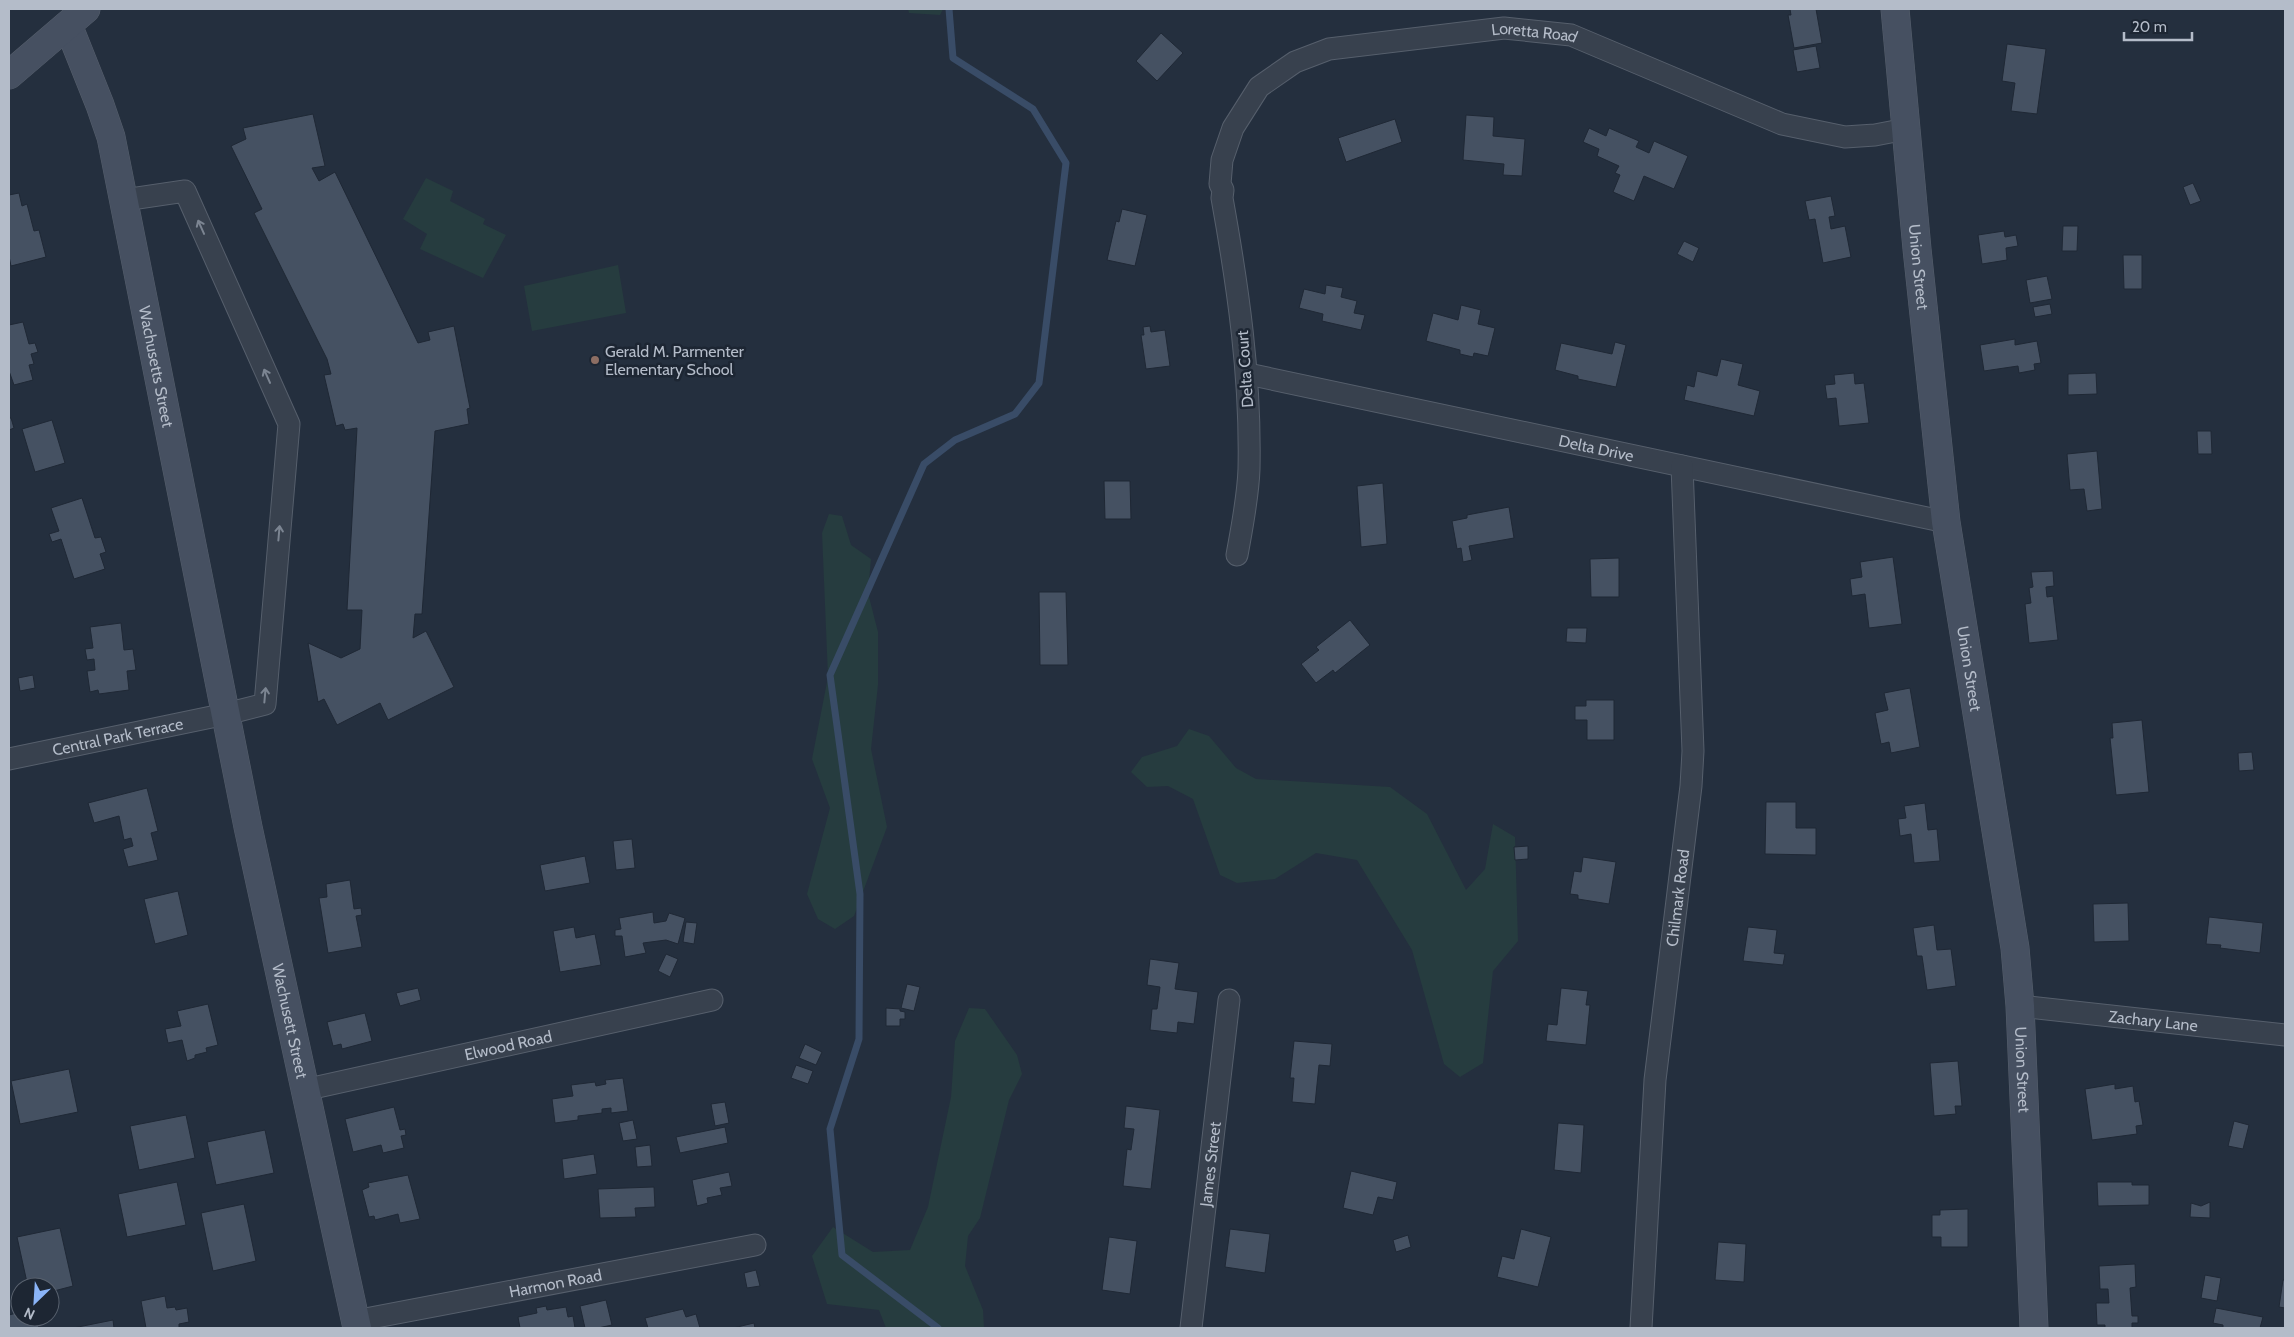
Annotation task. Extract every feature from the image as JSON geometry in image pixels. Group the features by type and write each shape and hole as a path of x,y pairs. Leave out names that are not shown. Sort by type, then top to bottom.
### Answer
{"main road":[{"name":"Union Street","path":"1894,9 1946,522 2015,948 2020,1006 2034,1328"},
{"path":"9,75 77,17"},
{"name":"Wachusetts Street","path":"77,17 100,105 111,137 226,714"},
{"name":"Wachusett Street","path":"226,714 304,1090 356,1324"}],"street":[{"name":"Loretta Road","path":"1220,184 1222,160 1233,128 1259,87 1295,62 1328,49 1504,28 1572,35 1782,124 1852,137 1906,129"},
{"name":"Delta Court","path":"1220,184 1223,190 1222,198 1236,274 1248,374 1249,470 1238,555"},
{"name":"Central Park Terrace","path":"9,760 265,704 289,424 184,191 124,200"},
{"name":"Delta Drive","path":"1248,374 1946,522"},
{"name":"Chilmark Road","path":"1641,1328 1655,1080 1691,786 1693,752 1682,466"},
{"name":"Elwood Road","path":"304,1090 712,1000"},
{"name":"James Street","path":"1191,1328 1229,1000"},
{"name":"Zachary Lane","path":"2020,1006 2285,1035"},
{"name":"Harmon Road","path":"356,1324 755,1245"}],"green space":[{"path":"908,9 943,9 940,15 909,13"},
{"path":"426,178 453,191 450,201 485,219 483,224 506,235 483,278 420,249 427,234 403,219"},
{"path":"618,265 626,313 532,331 524,286"},
{"path":"829,514 842,516 851,545 871,559 868,593 878,632 878,685 871,749 887,827 854,916 835,929 818,919 807,894 830,808 812,759 828,677 822,533"},
{"path":"1189,729 1209,736 1236,768 1256,779 1390,787 1427,814 1466,890 1485,869 1493,824 1515,837 1518,941 1493,971 1483,1063 1460,1077 1444,1064 1412,950 1357,860 1316,853 1275,879 1237,883 1220,875 1193,799 1168,786 1147,787 1131,772 1142,757 1177,746"},
{"path":"969,1008 985,1009 1017,1055 1022,1074 1009,1100 980,1218 968,1236 965,1266 983,1310 984,1328 886,1328 879,1310 827,1304 812,1256 833,1227 873,1252 910,1250 928,1207 951,1097 955,1041"}],"building":[{"path":"1790,9 1816,9 1822,43 1794,48 1788,15 1791,15"},
{"path":"1161,33 1183,53 1157,81 1136,61"},
{"path":"2007,44 2046,49 2037,114 2011,111 2015,83 2002,81"},
{"path":"1816,46 1820,68 1797,72 1793,50"},
{"path":"313,114 325,166 312,168 319,181 335,172 418,343 430,340 428,332 454,326 470,408 467,409 469,424 435,431 422,614 415,614 413,638 426,631 454,687 388,720 380,703 337,725 324,699 318,702 308,643 341,658 360,649 362,610 347,610 357,428 345,430 343,424 336,426 324,375 331,374 327,359 254,213 262,209 231,146 246,139 243,128"},
{"path":"1466,115 1494,117 1493,136 1525,139 1522,176 1503,175 1504,164 1463,160"},
{"path":"1395,119 1402,142 1346,162 1338,138"},
{"path":"1589,128 1606,136 1609,128 1639,141 1636,147 1649,153 1654,141 1688,156 1674,189 1644,176 1634,201 1613,192 1620,175 1615,173 1619,166 1597,156 1599,149 1583,142"},
{"path":"2193,183 2201,201 2190,205 2183,187"},
{"path":"19,193 22,206 27,204 34,231 39,230 46,257 11,266 9,256 9,195"},
{"path":"1831,196 1835,216 1829,217 1831,229 1845,226 1851,257 1823,263 1815,219 1809,220 1805,201"},
{"path":"1122,209 1147,215 1135,266 1107,260 1116,221 1119,222"},
{"path":"2063,226 2078,226 2077,251 2062,251"},
{"path":"2004,231 2005,237 2016,235 2018,246 2006,248 2007,260 1982,264 1978,235"},
{"path":"1684,241 1699,248 1693,262 1677,254"},
{"path":"2123,255 2142,255 2142,289 2124,289"},
{"path":"2047,276 2052,299 2030,303 2026,280"},
{"path":"1326,285 1343,288 1341,297 1357,301 1354,313 1365,315 1361,330 1322,321 1323,314 1299,308 1304,289 1325,294"},
{"path":"2050,304 2052,314 2035,317 2033,307"},
{"path":"1461,305 1481,310 1478,324 1495,328 1488,356 1474,353 1473,357 1460,354 1460,350 1426,341 1433,313 1458,320"},
{"path":"23,322 29,344 35,343 38,352 31,354 34,364 29,365 33,380 14,385 9,371 9,325"},
{"path":"1150,326 1151,332 1165,330 1170,366 1146,369 1141,335 1144,335 1143,327"},
{"path":"2015,339 2015,345 2037,341 2041,363 2034,364 2035,370 2019,373 2018,366 1984,371 1980,345"},
{"path":"1615,342 1626,345 1616,387 1578,379 1578,376 1555,370 1561,343 1612,354"},
{"path":"1721,359 1743,364 1738,385 1760,391 1754,416 1684,400 1687,385 1694,387 1697,371 1717,376"},
{"path":"1854,373 1855,384 1864,383 1869,423 1839,426 1836,398 1827,399 1825,385 1835,384 1834,375"},
{"path":"2096,373 2097,394 2068,395 2068,374"},
{"path":"9,418 11,418 14,428 9,430"},
{"path":"52,420 65,463 35,472 22,429"},
{"path":"2197,431 2211,431 2212,454 2198,454"},
{"path":"2097,451 2102,509 2087,511 2084,489 2070,490 2067,454"},
{"path":"1104,481 1130,481 1131,519 1105,519"},
{"path":"1383,483 1387,544 1361,547 1357,486"},
{"path":"82,498 95,538 101,537 106,552 100,554 105,569 74,579 61,539 52,542 49,534 59,531 51,508"},
{"path":"1509,507 1514,538 1469,546 1472,560 1463,562 1461,548 1457,549 1452,521 1467,518 1467,515"},
{"path":"1893,557 1902,624 1869,628 1865,594 1852,596 1850,579 1862,577 1860,562"},
{"path":"1619,558 1619,597 1591,597 1590,559"},
{"path":"2053,571 2054,586 2046,587 2047,597 2053,596 2058,640 2029,643 2025,604 2031,603 2029,588 2033,587 2031,572"},
{"path":"1039,592 1066,592 1068,665 1040,665"},
{"path":"1350,620 1370,645 1335,673 1333,670 1316,683 1301,664 1319,650 1316,647"},
{"path":"121,623 124,650 133,649 136,670 127,671 129,690 99,694 98,690 90,692 87,671 95,670 94,659 87,660 85,649 93,648 90,627"},
{"path":"1567,628 1587,628 1586,643 1566,642"},
{"path":"33,675 35,688 20,691 18,678"},
{"path":"1910,688 1920,747 1891,753 1889,742 1881,744 1875,713 1888,710 1884,693"},
{"path":"1586,700 1614,700 1614,740 1587,740 1587,720 1575,720 1575,706 1586,706"},
{"path":"2142,720 2149,792 2116,795 2110,738 2113,738 2112,723"},
{"path":"2252,752 2254,770 2239,771 2238,753"},
{"path":"147,788 158,831 151,833 158,860 128,867 123,849 133,846 131,838 124,840 119,816 94,823 88,803"},
{"path":"1766,802 1796,802 1796,828 1816,828 1816,855 1765,854"},
{"path":"1925,803 1928,830 1937,829 1940,861 1914,863 1911,834 1900,836 1898,819 1906,818 1904,806"},
{"path":"632,839 635,868 616,870 613,841"},
{"path":"1528,846 1528,859 1515,860 1514,847"},
{"path":"585,856 590,883 545,891 540,865"},
{"path":"1583,857 1616,862 1609,904 1578,899 1578,895 1570,894 1574,871 1581,872"},
{"path":"350,880 354,909 361,908 362,915 356,916 362,947 328,953 319,898 327,897 326,884"},
{"path":"178,891 188,935 155,944 144,899"},
{"path":"2128,903 2129,941 2094,942 2093,904"},
{"path":"653,912 654,923 666,921 669,913 685,918 678,944 666,940 643,943 646,953 625,957 622,936 615,936 615,930 621,929 619,918"},
{"path":"2209,917 2263,923 2260,953 2220,948 2221,945 2206,944"},
{"path":"686,922 697,923 694,944 683,942"},
{"path":"1934,925 1937,950 1951,949 1956,986 1927,990 1922,956 1917,956 1913,928"},
{"path":"574,927 576,938 595,934 601,965 560,972 553,931"},
{"path":"1748,927 1777,930 1774,953 1785,954 1783,965 1743,961"},
{"path":"666,954 678,959 670,977 658,971"},
{"path":"1150,959 1179,963 1175,989 1198,992 1194,1024 1178,1022 1177,1033 1150,1030 1152,1009 1157,1009 1160,987 1147,985"},
{"path":"907,984 920,987 914,1011 901,1008"},
{"path":"418,988 421,1000 400,1006 396,993"},
{"path":"1561,988 1588,991 1586,1005 1590,1005 1586,1045 1546,1041 1548,1024 1557,1025"},
{"path":"208,1004 218,1045 206,1048 207,1052 195,1055 195,1058 187,1061 182,1040 168,1043 165,1029 181,1026 177,1011"},
{"path":"886,1008 900,1009 900,1011 905,1012 905,1019 900,1019 900,1026 886,1026"},
{"path":"365,1013 372,1041 342,1049 341,1044 333,1046 327,1022"},
{"path":"1294,1041 1332,1044 1330,1066 1319,1065 1315,1104 1292,1102 1294,1078 1290,1078"},
{"path":"805,1044 822,1052 816,1065 799,1058"},
{"path":"1958,1061 1962,1106 1955,1106 1956,1114 1934,1116 1930,1063"},
{"path":"796,1065 813,1071 808,1084 791,1078"},
{"path":"69,1069 78,1112 20,1124 11,1081"},
{"path":"623,1078 628,1111 611,1113 611,1108 602,1109 602,1113 578,1116 578,1120 555,1123 552,1099 573,1096 571,1085 595,1082 596,1086 606,1084 605,1080"},
{"path":"2115,1084 2115,1089 2133,1086 2135,1102 2139,1101 2143,1125 2136,1126 2137,1134 2092,1140 2085,1089"},
{"path":"725,1102 729,1123 715,1126 711,1104"},
{"path":"1126,1106 1160,1110 1151,1189 1123,1186 1127,1149 1131,1150 1134,1129 1124,1128"},
{"path":"394,1107 400,1130 405,1129 406,1135 401,1136 404,1148 383,1153 381,1145 353,1152 345,1119"},
{"path":"186,1115 195,1158 139,1170 130,1126"},
{"path":"633,1120 637,1139 623,1141 619,1123"},
{"path":"2234,1121 2249,1125 2243,1149 2228,1146"},
{"path":"1558,1123 1584,1125 1581,1173 1554,1170"},
{"path":"725,1127 728,1143 680,1153 676,1137"},
{"path":"265,1130 274,1173 216,1185 207,1142"},
{"path":"650,1145 652,1166 637,1167 635,1147"},
{"path":"594,1154 597,1174 564,1179 562,1159"},
{"path":"1351,1171 1397,1182 1393,1200 1378,1197 1373,1215 1343,1208"},
{"path":"729,1172 732,1186 720,1188 722,1195 707,1198 708,1203 697,1206 692,1180"},
{"path":"408,1175 420,1219 400,1223 398,1214 375,1220 374,1216 369,1217 362,1190 369,1187 368,1183"},
{"path":"177,1182 186,1225 127,1237 118,1194"},
{"path":"2097,1182 2132,1182 2132,1185 2149,1185 2149,1205 2098,1206"},
{"path":"654,1187 655,1207 635,1208 636,1217 600,1218 598,1189"},
{"path":"2210,1202 2210,1218 2190,1217 2191,1203 2201,1206"},
{"path":"244,1204 256,1261 213,1271 201,1213"},
{"path":"1968,1209 1968,1247 1941,1247 1941,1237 1932,1237 1932,1215 1940,1215 1940,1210"},
{"path":"60,1228 73,1286 60,1289 60,1277 26,1277 17,1237"},
{"path":"1230,1229 1270,1234 1265,1273 1225,1267"},
{"path":"1521,1229 1551,1237 1538,1287 1497,1277 1502,1256 1514,1259"},
{"path":"1408,1235 1411,1247 1396,1252 1393,1240"},
{"path":"1109,1237 1137,1241 1130,1294 1102,1290"},
{"path":"1718,1242 1746,1244 1744,1282 1715,1280"},
{"path":"2135,1264 2136,1287 2130,1288 2132,1316 2138,1316 2138,1323 2132,1323 2132,1328 2105,1328 2105,1325 2097,1325 2096,1303 2109,1303 2108,1289 2100,1289 2099,1266"},
{"path":"756,1270 760,1286 747,1288 744,1273"},
{"path":"2205,1275 2221,1278 2217,1301 2201,1298"},
{"path":"2283,1280 2285,1280 2285,1308 2279,1307"},
{"path":"165,1296 167,1308 175,1307 176,1310 187,1308 189,1322 179,1324 179,1328 146,1328 141,1301"},
{"path":"606,1300 612,1325 585,1328 580,1306"},
{"path":"546,1306 547,1310 566,1307 568,1317 573,1316 575,1328 520,1328 518,1317 537,1313 536,1308"},
{"path":"2216,1308 2263,1317 2260,1328 2223,1328 2223,1325 2213,1323"},
{"path":"683,1309 686,1317 696,1314 700,1328 648,1328 645,1318"},
{"path":"9,1315 10,1327 39,1328 9,1328"},
{"path":"113,1320 114,1328 73,1328"},
{"path":"754,1323 755,1328 733,1328"}],"waterway":[{"path":"938,1328 842,1255 830,1129 859,1039 860,894 830,675 924,464 955,440 1015,414 1039,383 1066,163 1033,109 953,58 949,9"}],"place":[{"name":"Gerald M. Parmenter Elementary School","path":"595,360"}]}
